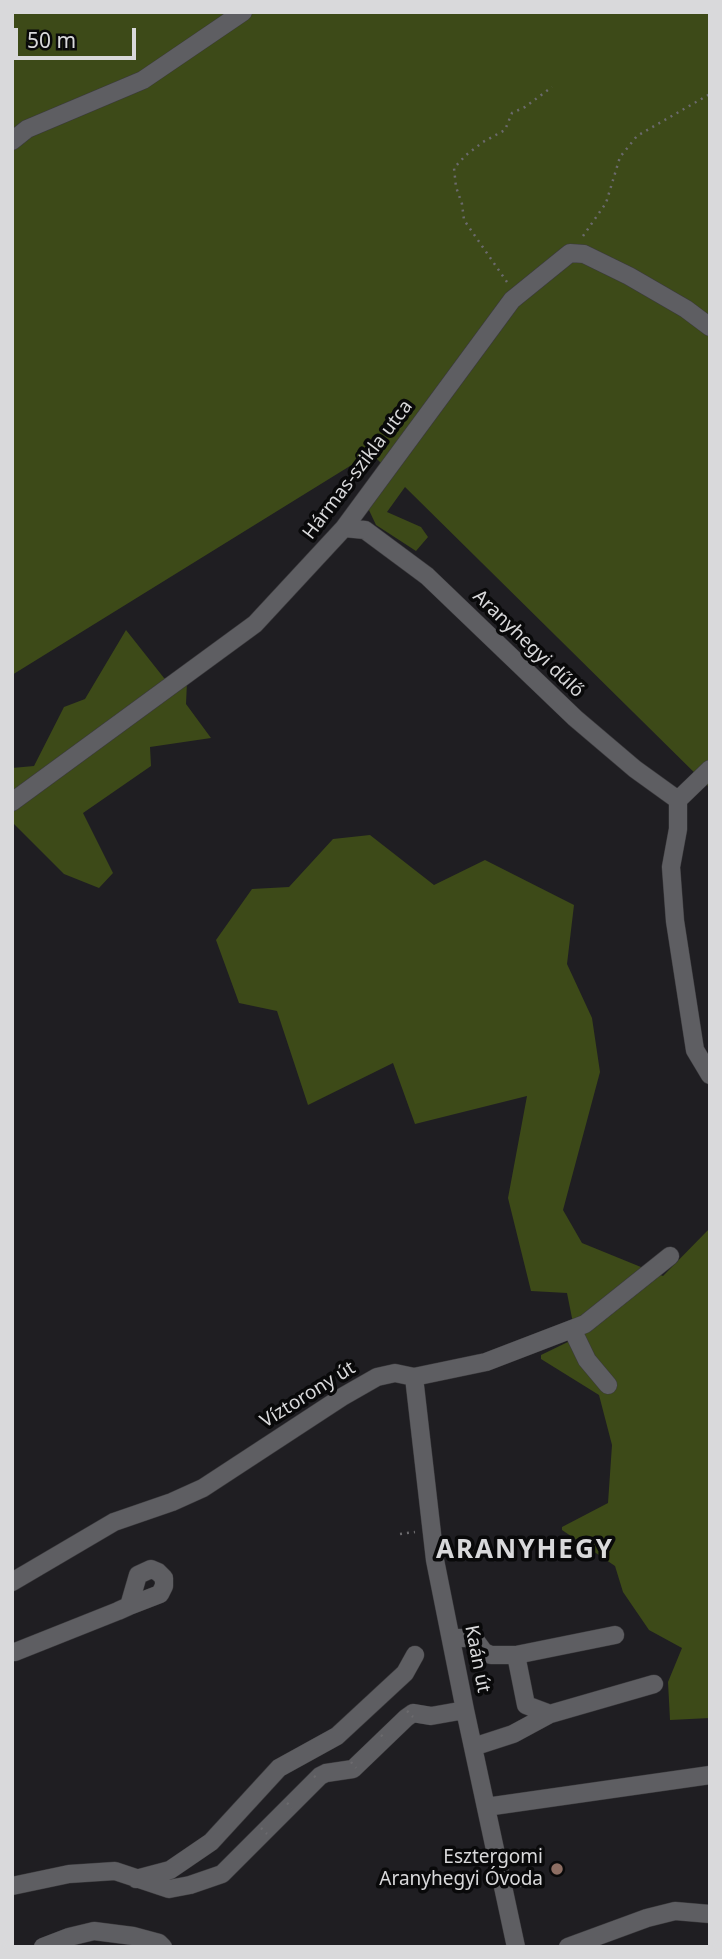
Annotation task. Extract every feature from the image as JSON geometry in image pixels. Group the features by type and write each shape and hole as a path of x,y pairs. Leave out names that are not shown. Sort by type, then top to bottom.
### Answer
{"street":[{"path":"12,141 27,129 143,80 243,12"},
{"path":"570,253 584,254 629,276 686,309 710,327"},
{"name":"Hármas-szikla utca","path":"12,802 255,625 344,528 512,300 570,253"},
{"name":"Aranyhegyi dűlő","path":"344,528 365,530 428,576 575,718 635,769 678,800"},
{"path":"710,769 678,800 678,829 671,867 675,921 695,1050 710,1075"},
{"name":"Víztorony út","path":"12,1582 114,1522 203,1488 377,1377 396,1373 414,1377 486,1362 578,1326 670,1256"},
{"path":"578,1326 587,1360 608,1385"},
{"name":"Kaán út","path":"414,1377 435,1560 516,1947"},
{"path":"12,1652 129,1606"},
{"path":"451,1638 466,1637 476,1641 484,1652 491,1655 516,1655 615,1634"},
{"path":"136,1879 170,1870 211,1842 279,1768 337,1736 405,1673 415,1655"},
{"path":"516,1655 526,1705 550,1714"},
{"path":"473,1747 513,1734 550,1714 654,1684"},
{"path":"12,1886 69,1874 115,1871 169,1889 222,1874 320,1776 353,1769 413,1713 431,1716 465,1710"},
{"path":"486,1807 710,1775"},
{"path":"568,1947 647,1918 676,1911 710,1914"},
{"path":"43,1947 93,1931 133,1936 159,1943 163,1947"}],"path":[{"path":"517,296 464,220 454,168 483,142 505,130 512,113 552,87"},
{"path":"570,253 606,203 620,157 637,136 710,94"},
{"path":"400,1534 418,1532"},
{"path":"407,1711 413,1717"},
{"path":"381,1735 386,1740"},
{"path":"351,1762 356,1768"},
{"path":"314,1776 319,1780"},
{"path":"286,1803 292,1808"},
{"path":"261,1828 267,1834"},
{"path":"515,1887 537,1882"}],"green space":[{"path":"12,12 710,12 710,788 405,487 387,512 421,527 428,537 416,551 376,525 368,508 393,475 371,453 12,675"},
{"path":"126,630 164,678 187,682 186,704 211,738 150,747 151,766 83,813 113,873 99,888 64,874 12,822 12,768 34,766 64,707 85,699"},
{"path":"370,835 434,885 485,860 574,905 567,964 592,1018 600,1072 563,1210 582,1243 663,1276 710,1228 710,1718 670,1720 668,1682 682,1648 649,1630 623,1592 615,1566 562,1530 562,1527 608,1503 612,1445 599,1395 541,1359 541,1355 576,1338 567,1293 531,1291 508,1198 527,1096 415,1124 393,1063 308,1105 277,1011 239,1003 216,940 252,889 289,887 333,839"}],"place":[{"name":"Esztergomi Aranyhegyi Óvoda","path":"557,1869"}],"district":[{"name":"ARANYHEGY","path":"525,1551"}]}
